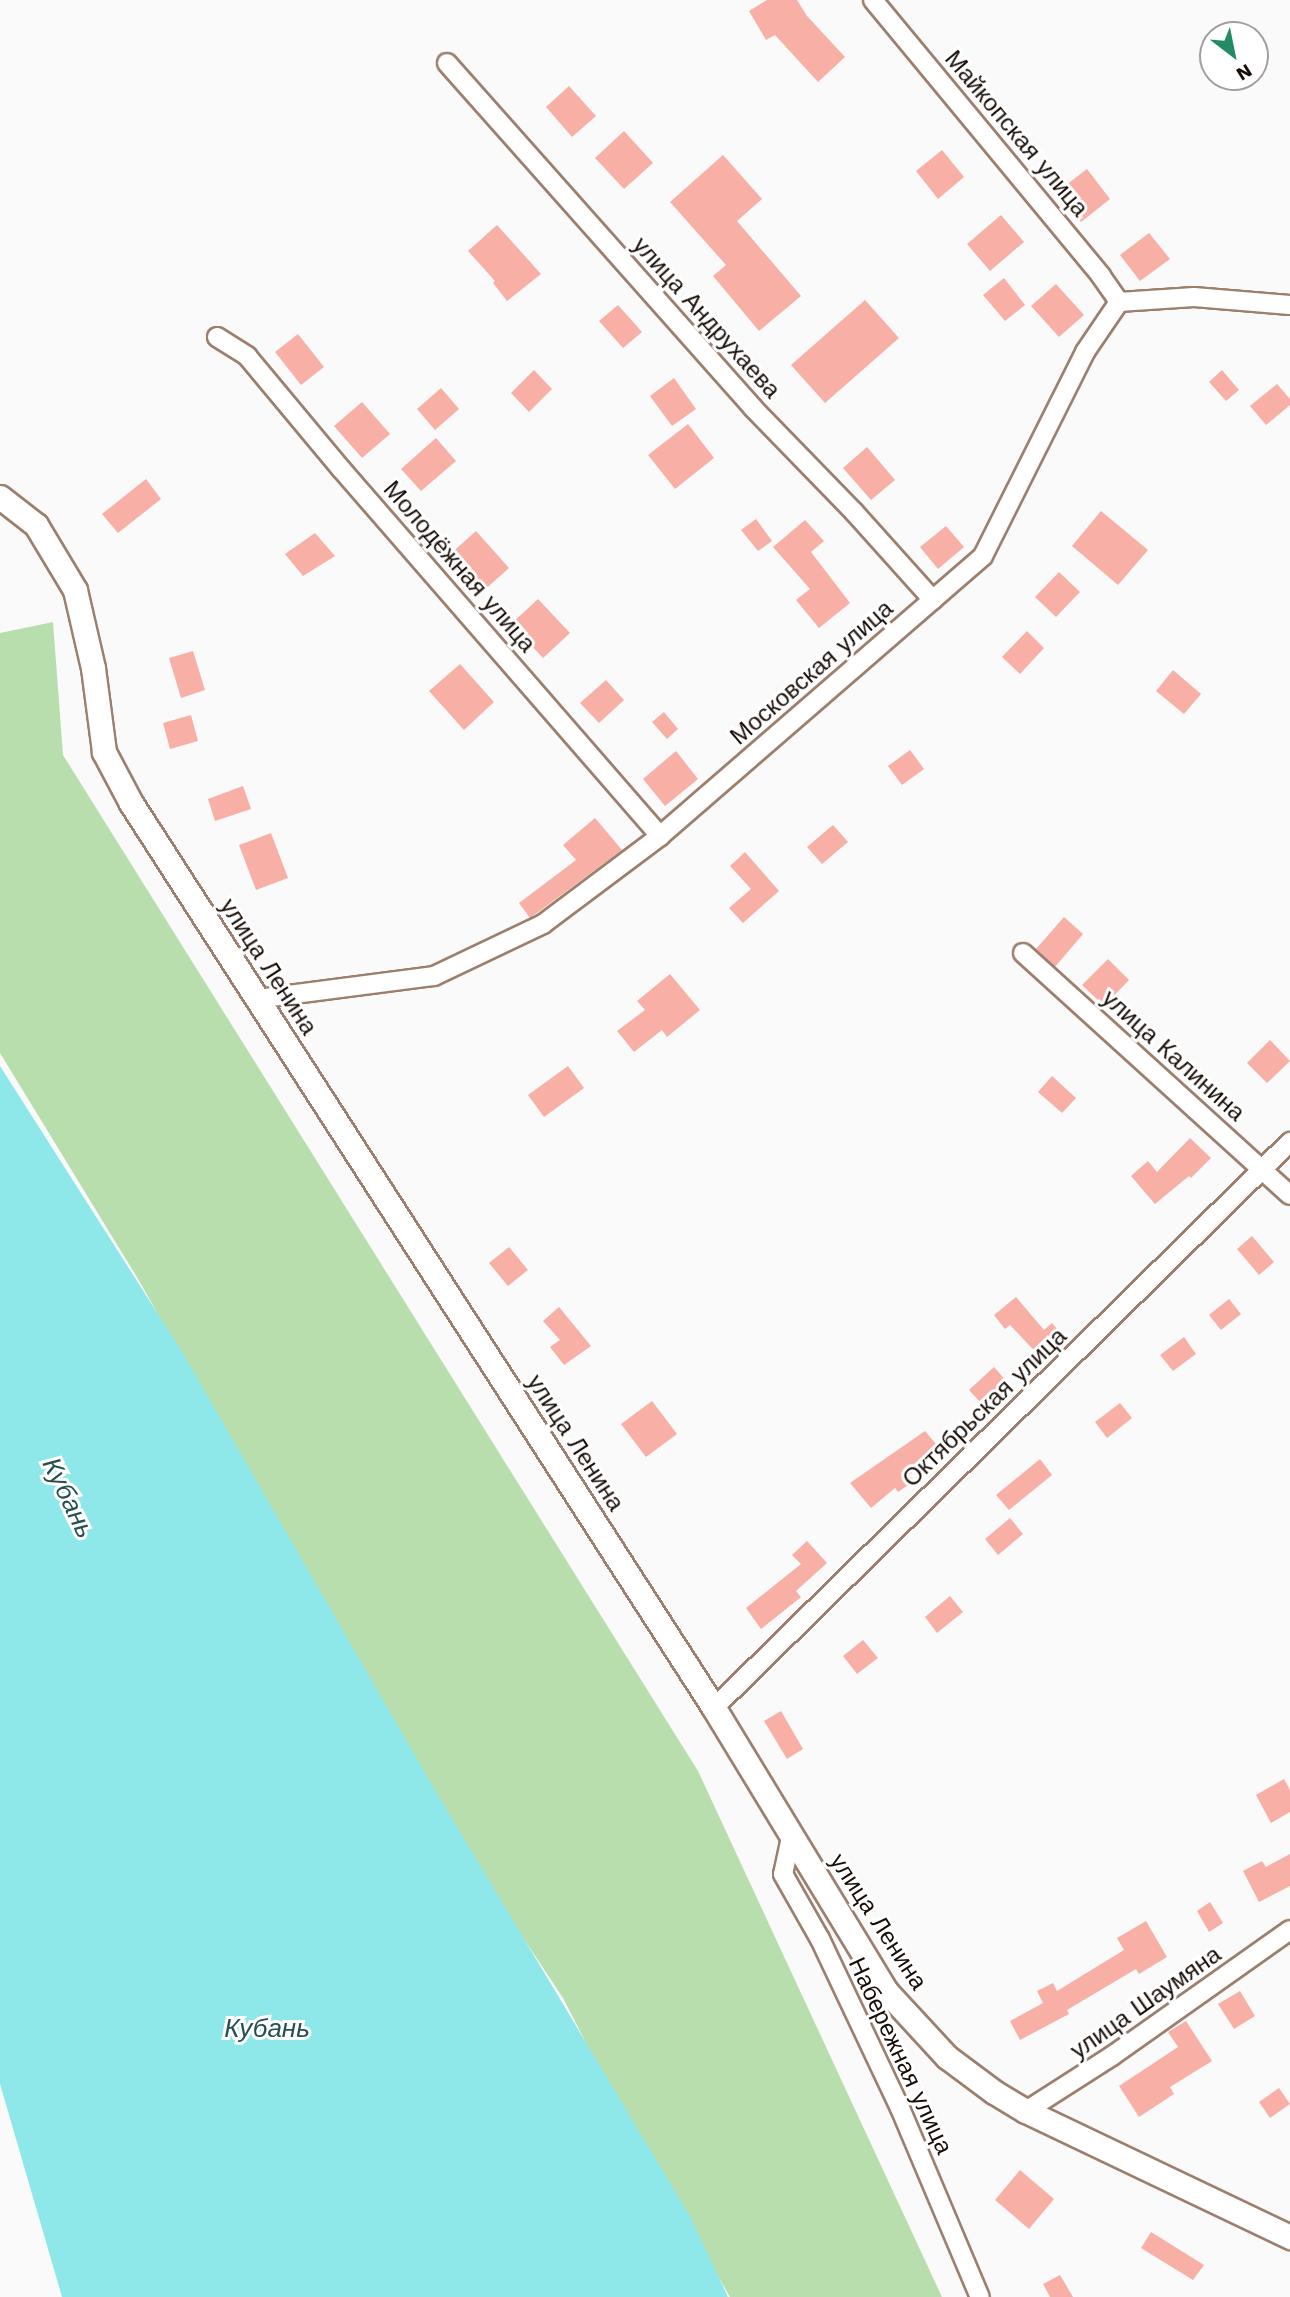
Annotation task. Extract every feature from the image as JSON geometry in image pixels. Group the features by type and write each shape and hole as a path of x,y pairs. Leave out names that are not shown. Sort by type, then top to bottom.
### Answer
{"street":[{"name":"Майкопская улица","path":"873,0 1101,276 1119,302"},
{"name":"улица Андрухаева","path":"447,63 753,408 854,512 933,600"},
{"path":"1119,302 1194,297 1290,305"},
{"name":"Московская улица","path":"257,999 433,976 543,924 660,836 984,556 1085,352 1119,302"},
{"name":"Молодёжная улица","path":"217,337 247,356 342,470 660,836"},
{"name":"улица Ленина","path":"7,501 36,525 75,590 93,668 104,752 131,803 714,1708 886,1990 947,2057 1026,2111 1290,2237"},
{"name":"улица Калинина","path":"1023,953 1290,1195"},
{"name":"Октябрьская улица","path":"714,1708 1290,1142"},
{"name":"Набережная улица","path":"791,1837 783,1874 820,1939 894,2096 980,2297"},
{"name":"улица Шаумяна","path":"1026,2111 1102,2063 1290,1930"}],"green space":[{"path":"53,622 63,755 698,1771 942,2297 730,2297 619,2107 563,1998 449,1826 138,1279 0,1053 0,633"}],"water":[{"name":"Кубань","path":"0,1066 181,1350 432,1785 691,2218 728,2297 62,2297 0,2084"}],"building":[{"path":"767,0 797,0 807,16 845,57 818,82 775,35 766,40 749,11"},
{"path":"569,86 596,116 572,137 546,107"},
{"path":"624,131 653,163 624,189 595,158"},
{"path":"942,150 964,177 938,199 916,171"},
{"path":"723,155 762,199 737,221 801,296 759,331 713,276 726,265 670,202"},
{"path":"1087,169 1110,199 1081,222 1057,192"},
{"path":"1001,215 1024,242 990,271 967,244"},
{"path":"497,225 541,274 507,301 493,283 495,281 468,251"},
{"path":"1149,233 1170,259 1140,281 1120,255"},
{"path":"1004,278 1025,305 1005,321 983,295"},
{"path":"1056,284 1084,315 1059,337 1031,306"},
{"path":"865,300 899,338 825,403 791,365"},
{"path":"618,305 642,332 623,348 599,321"},
{"path":"298,334 324,367 301,385 275,352"},
{"path":"534,370 552,389 529,412 511,393"},
{"path":"1222,370 1239,390 1226,401 1209,382"},
{"path":"674,378 696,409 672,426 650,396"},
{"path":"1277,384 1290,399 1290,405 1266,425 1250,406"},
{"path":"441,388 459,409 435,430 417,409"},
{"path":"362,402 390,434 362,458 334,426"},
{"path":"688,424 714,458 675,489 648,455"},
{"path":"436,438 456,461 421,491 401,469"},
{"path":"867,447 895,480 871,500 843,468"},
{"path":"146,479 161,499 118,533 102,514"},
{"path":"1101,511 1148,550 1118,585 1072,546"},
{"path":"756,519 772,541 758,551 741,530"},
{"path":"805,520 824,541 811,552 850,603 819,628 796,600 810,589 773,547"},
{"path":"946,526 964,547 938,569 920,547"},
{"path":"476,531 509,568 481,593 447,557"},
{"path":"315,533 335,556 303,576 285,554"},
{"path":"1059,572 1080,592 1056,617 1035,597"},
{"path":"538,599 570,633 543,658 511,624"},
{"path":"1027,631 1044,648 1020,674 1002,657"},
{"path":"193,651 205,690 181,698 169,658"},
{"path":"460,664 494,702 464,730 429,691"},
{"path":"1173,670 1201,694 1184,714 1156,691"},
{"path":"606,680 624,700 599,723 580,703"},
{"path":"664,712 678,729 667,739 652,722"},
{"path":"191,715 198,741 170,749 163,723"},
{"path":"910,750 924,769 902,785 888,766"},
{"path":"676,751 698,779 665,806 643,779"},
{"path":"243,786 251,809 215,821 208,799"},
{"path":"595,818 622,850 530,918 519,903 576,860 563,845"},
{"path":"833,825 848,842 822,864 807,847"},
{"path":"271,833 288,878 256,890 239,845"},
{"path":"745,852 779,891 743,923 729,908 751,889 730,866"},
{"path":"1064,917 1083,934 1055,967 1036,949"},
{"path":"1108,959 1129,980 1104,1006 1082,985"},
{"path":"670,974 700,1010 667,1037 662,1030 634,1052 617,1031 645,1010 637,1001"},
{"path":"1270,1040 1290,1061 1267,1083 1247,1063"},
{"path":"568,1066 584,1088 544,1117 528,1095"},
{"path":"1052,1076 1076,1098 1062,1113 1038,1092"},
{"path":"1190,1138 1211,1158 1191,1178 1189,1176 1155,1204 1131,1176 1148,1161 1157,1172"},
{"path":"1252,1236 1274,1262 1259,1275 1237,1249"},
{"path":"509,1247 528,1270 508,1286 489,1263"},
{"path":"1016,1297 1044,1330 1052,1323 1066,1340 1043,1360 1010,1325 1005,1329 994,1315"},
{"path":"1229,1299 1241,1314 1221,1330 1209,1315"},
{"path":"559,1307 591,1346 564,1365 550,1347 560,1340 543,1321"},
{"path":"1184,1337 1196,1354 1173,1371 1160,1355"},
{"path":"994,1367 1008,1383 983,1405 969,1390"},
{"path":"652,1401 677,1434 646,1457 621,1424"},
{"path":"1120,1403 1132,1418 1107,1438 1095,1422"},
{"path":"925,1431 941,1450 909,1475 914,1481 898,1492 895,1488 871,1508 850,1483"},
{"path":"1040,1459 1052,1475 1009,1510 996,1495"},
{"path":"1010,1518 1023,1534 998,1555 985,1539"},
{"path":"807,1541 827,1563 796,1591 801,1597 761,1629 746,1608 801,1564 792,1555"},
{"path":"950,1596 963,1612 937,1633 925,1617"},
{"path":"863,1640 878,1658 857,1674 843,1656"},
{"path":"781,1711 803,1749 787,1759 764,1721"},
{"path":"1284,1779 1290,1790 1290,1812 1271,1823 1256,1795"},
{"path":"1290,1854 1290,1886 1259,1902 1243,1871 1262,1861 1266,1867"},
{"path":"1210,1902 1223,1923 1209,1932 1197,1911"},
{"path":"1146,1921 1167,1957 1139,1974 1136,1969 1067,2010 1069,2014 1020,2040 1010,2021 1043,2003 1037,1991 1053,1983 1057,1991 1124,1950 1117,1938"},
{"path":"1240,1991 1255,2016 1234,2029 1218,2004"},
{"path":"1186,2021 1212,2061 1170,2087 1174,2094 1139,2117 1119,2086 1178,2047 1168,2032"},
{"path":"1279,2088 1290,2104 1270,2118 1259,2102"},
{"path":"1020,2170 1054,2199 1029,2229 995,2200"},
{"path":"1151,2232 1204,2265 1193,2280 1141,2248"},
{"path":"1060,2275 1073,2297 1050,2297 1043,2284"}]}
